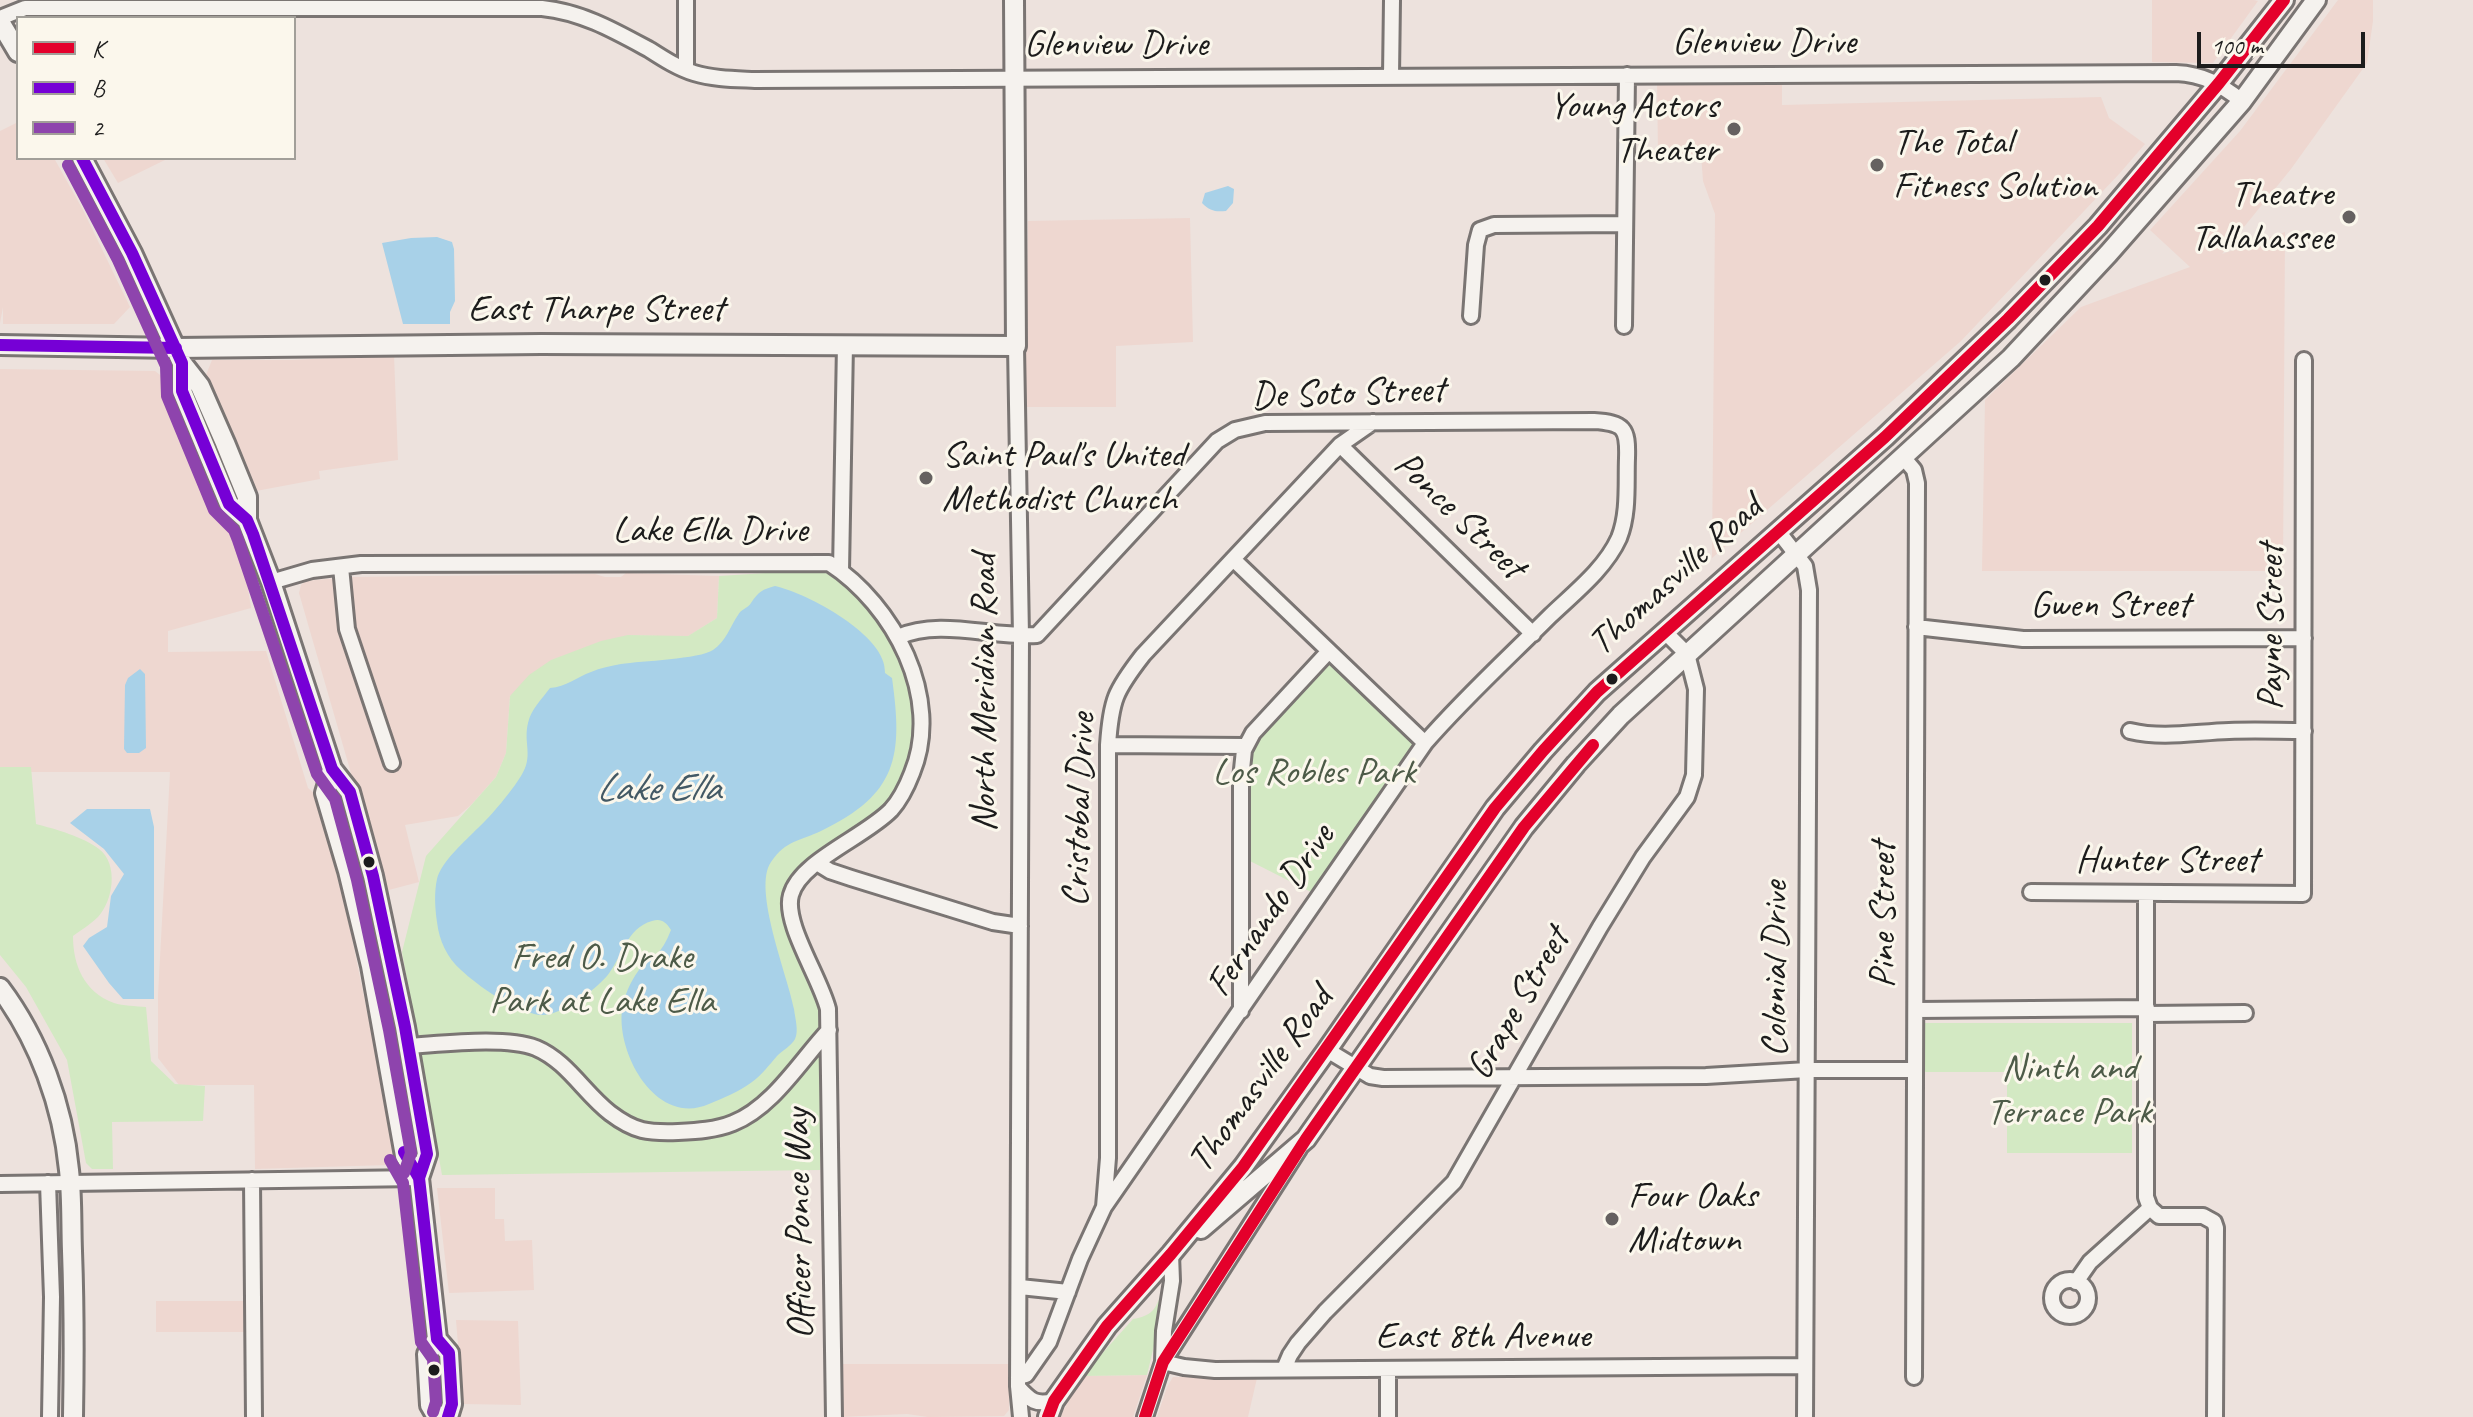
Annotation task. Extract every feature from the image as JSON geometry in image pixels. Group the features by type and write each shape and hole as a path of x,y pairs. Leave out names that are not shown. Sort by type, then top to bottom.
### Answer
{"main road":[{"name":"North Meridian Road","path":"1014,0 1016,346"},
{"name":"Thomasville Road","path":"1051,1409 1107,1326 1243,1167 1495,808 1543,751 1597,692 1902,421 1991,336 2098,226 2219,83 2284,0"},
{"name":"Thomasville Road","path":"1171,1254 1306,1139 1524,827 1576,764 1621,715 2011,358 2242,101 2316,0"},
{"path":"0,20 16,48"},
{"path":"83,160 122,233 179,355 182,391 229,504 247,520 271,582 332,769 350,792 373,876 427,1154 419,1178 437,1339 449,1353 452,1404 448,1417"},
{"path":"2133,184 2153,202"},
{"path":"1991,336 2011,358"},
{"name":"East Tharpe Street","path":"0,345 179,355 480,344 1016,346"},
{"path":"1902,421 1922,439"},
{"path":"332,769 325,793 371,966 405,1156 419,1178"},
{"path":"1431,899 1460,916"},
{"path":"1,993 22,1020 45,1071 60,1119 70,1183 74,1295 73,1417"},
{"path":"386,1046 408,1046"},
{"path":"437,1339 427,1354 430,1405 437,1417"}],"street":[{"path":"686,0 686,70"},
{"path":"1391,76 1392,0"},
{"name":"Glenview Drive","path":"0,20 25,8 113,4 564,6 686,70 716,78 2176,73 2194,74 2219,83 2242,101"},
{"path":"1624,326 1627,75"},
{"path":"1471,316 1474,258 1480,230 1494,225 1625,224"},
{"path":"841,571 845,344"},
{"name":"North Meridian Road","path":"1016,346 1021,636 1018,1382 1021,1417"},
{"name":"Payne Street","path":"2303,894 2304,360"},
{"name":"De Soto Street","path":"1021,636 1037,635 1217,441 1230,433 1265,423 1594,421 1621,425"},
{"name":"Cristobal Drive","path":"1104,1207 1108,1158 1108,745 1111,708 1127,676 1143,655 1340,445 1373,422"},
{"name":"Fernando Drive","path":"1018,1382 1049,1342 1080,1259 1104,1207 1425,743 1611,552 1625,512 1627,450 1621,425"},
{"name":"Ponce Street","path":"1340,445 1533,634"},
{"name":"Pine Street","path":"1903,457 1914,470 1917,483 1914,1377"},
{"name":"Colonial Drive","path":"1778,531 1805,566 1809,590 1805,1417"},
{"path":"1233,559 1425,743"},
{"name":"Lake Ella Drive","path":"271,582 312,570 361,564 806,562 829,563 841,571 866,592 898,637 909,661 922,711 923,729 918,758 907,785 890,810 796,881 789,902 790,914 824,994 829,1030"},
{"path":"341,567 347,629 392,763"},
{"name":"Gwen Street","path":"1916,627 2023,639 2304,638"},
{"path":"898,637 924,630 1021,636"},
{"path":"1664,631 1687,654"},
{"path":"1241,1012 1241,779 1245,746 1253,733 1329,651"},
{"name":"Grape Street","path":"1284,1369 1298,1343 1325,1312 1454,1182 1643,857 1687,797 1694,775 1696,689 1687,654"},
{"path":"2130,731 2151,735 2304,731"},
{"path":"1108,745 1245,746"},
{"path":"817,863 851,878 993,922 1020,926"},
{"name":"Hunter Street","path":"2031,892 2303,894"},
{"path":"2146,893 2146,1197 2150,1208 2159,1216 2203,1216 2214,1222 2216,1228 2215,1417"},
{"path":"1917,1010 2245,1013"},
{"path":"408,1046 506,1042 536,1048 560,1064 606,1110 625,1124 658,1133 720,1127 747,1116 776,1091 829,1030"},
{"name":"Officer Ponce Way","path":"829,1030 834,1417"},
{"path":"1327,1050 1370,1076 1383,1078 1706,1076 1807,1070 1915,1070"},
{"path":"1145,1417 1163,1362 1306,1139"},
{"path":"0,1184 419,1178"},
{"path":"252,1180 254,1417"},
{"path":"48,1183 52,1297 50,1417"},
{"path":"2076,1282 2090,1262 2150,1208"},
{"path":"1163,1362 1164,1331 1172,1281 1171,1254"},
{"path":"1020,1287 1068,1292"},
{"name":"East 8th Avenue","path":"1163,1362 1215,1370 1805,1366"},
{"path":"1388,1369 1388,1417"},
{"path":"1018,1382 1032,1402 1051,1409"},
{"name":"North Meridian Road","path":"1010,1417 1018,1382"}],"shaded area":[{"path":"2152,0 2258,1 2213,63 2152,62"},
{"path":"2338,0 2373,0 2367,63 2291,169 2222,254 2285,232 2283,571 1982,571 1985,400 2081,307 2190,267 2150,230 2240,131"},
{"path":"36,14 192,15 192,16 30,16"},
{"path":"1782,79 1782,105 2101,97 2109,118 2145,144 1961,341 1712,558 1715,214 1703,181 1701,154 1658,154 1657,80"},
{"path":"16,123 16,160 55,160 130,307 114,324 3,324 3,307 0,323 0,131"},
{"path":"104,160 165,160 118,183"},
{"path":"1190,218 1193,342 1116,346 1116,407 1025,407 1028,221"},
{"path":"394,355 398,460 319,471 320,479 256,491 206,375 212,360"},
{"path":"0,369 155,371 164,378 246,576 251,608 168,631 168,652 266,651 308,788 316,795 348,919 382,1084 393,1155 389,1165 255,1169 254,1085 179,1085 158,1058 158,995 170,772 0,772"},
{"path":"626,573 719,576 717,618 687,637 628,635 510,696 506,753 496,777 458,816 405,825 419,882 385,891 299,593 301,585 305,581 350,577 595,574 621,577"},
{"path":"437,1188 495,1188 495,1219 504,1219 505,1241 532,1240 534,1290 449,1293"},
{"path":"156,1301 245,1301 245,1332 156,1332"},
{"path":"456,1320 518,1321 521,1405 463,1404"},
{"path":"839,1364 1009,1364 1009,1410 1004,1416 928,1417 907,1414 839,1417"},
{"path":"1147,1375 1133,1417 1060,1417 1082,1376"},
{"path":"1173,1377 1257,1378 1248,1417 1157,1417"}],"green space":[{"name":"Lake Ella","path":"812,570 841,578 855,589 882,625 904,670 916,714 917,732 908,770 887,803 861,826 798,869 788,882 783,898 786,925 821,1004 820,1170 442,1175 402,952 426,856 496,777 506,753 510,696 529,675 551,660 601,641 628,635 688,636 717,618 719,576"},
{"name":"Los Robles Park","path":"1329,662 1334,663 1418,745 1313,893 1246,859 1245,768 1252,742"},
{"path":"0,767 31,767 36,824 86,841 99,849 109,864 112,883 103,910 73,936 75,957 82,976 104,998 118,1004 146,1007 151,1061 175,1084 205,1086 203,1121 112,1122 113,1169 92,1169 86,1163 67,1060 26,987 0,955"},
{"name":"Ninth and Terrace Park","path":"1921,1023 2132,1023 2132,1153 2007,1153 2007,1072 1921,1072"},
{"path":"1161,1293 1166,1295 1147,1375 1082,1376 1133,1319 1152,1311"}],"water":[{"path":"1228,186 1234,189 1233,203 1226,211 1213,210 1202,203 1205,193"},
{"path":"437,237 452,242 454,249 455,301 450,312 450,324 403,324 382,243"},
{"name":"Lake Ella","path":"775,586 825,607 860,631 874,645 885,673 892,678 895,751 890,770 866,802 847,817 788,845 771,862 766,875 768,912 794,1009 795,1039 747,1086 709,1104 689,1108 671,1105 655,1095 642,1080 625,1042 622,1022 623,1004 633,979 645,962 661,950 671,930 665,923 655,920 636,930 612,969 594,989 557,1012 540,1015 498,997 468,976 452,960 438,929 436,884 439,872 449,859 495,810 521,776 528,756 529,718 550,688 606,667 683,658 713,650 725,638 741,611 761,592"},
{"path":"140,669 145,674 146,748 139,753 127,753 124,749 125,685 128,678"},
{"path":"87,809 150,809 154,827 154,999 123,999 83,946 89,938 107,927 111,896 124,874 104,849 70,823"}],"transit line":[{"name":"K","path":"1048,1417 1054,1401 1107,1326 1243,1167 1495,808 1543,751 1597,692 1885,437 2008,319 2098,226 2219,83 2284,0"},
{"name":"B","path":"83,160 132,253 182,363 182,391 229,504 247,520 253,534 332,769 350,792 373,876 405,1027 427,1154 419,1178"},
{"name":"2","path":"68,165 118,260 166,366 167,396 214,510 234,530 317,774 335,799 357,880 389,1030 411,1153 404,1173"},
{"name":"B","path":"0,345 176,348"},
{"name":"K","path":"1145,1417 1163,1362 1306,1139 1524,827 1593,745"},
{"name":"B","path":"404,1152 419,1178 437,1339 449,1353 452,1404 448,1417"},
{"name":"2","path":"390,1160 403,1183 421,1342 433,1359 436,1402 433,1412"}],"place":[{"name":"Young Actors Theater","path":"1734,129"},
{"name":"The Total Fitness Solution","path":"1877,165"},
{"name":"Theatre Tallahassee","path":"2349,217"},
{"name":"Saint Paul's United Methodist Church","path":"926,478"},
{"name":"Four Oaks Midtown","path":"1612,1219"}],"park label":[{"name":"Fred O. Drake Park at Lake Ella","path":"602,980"}]}
